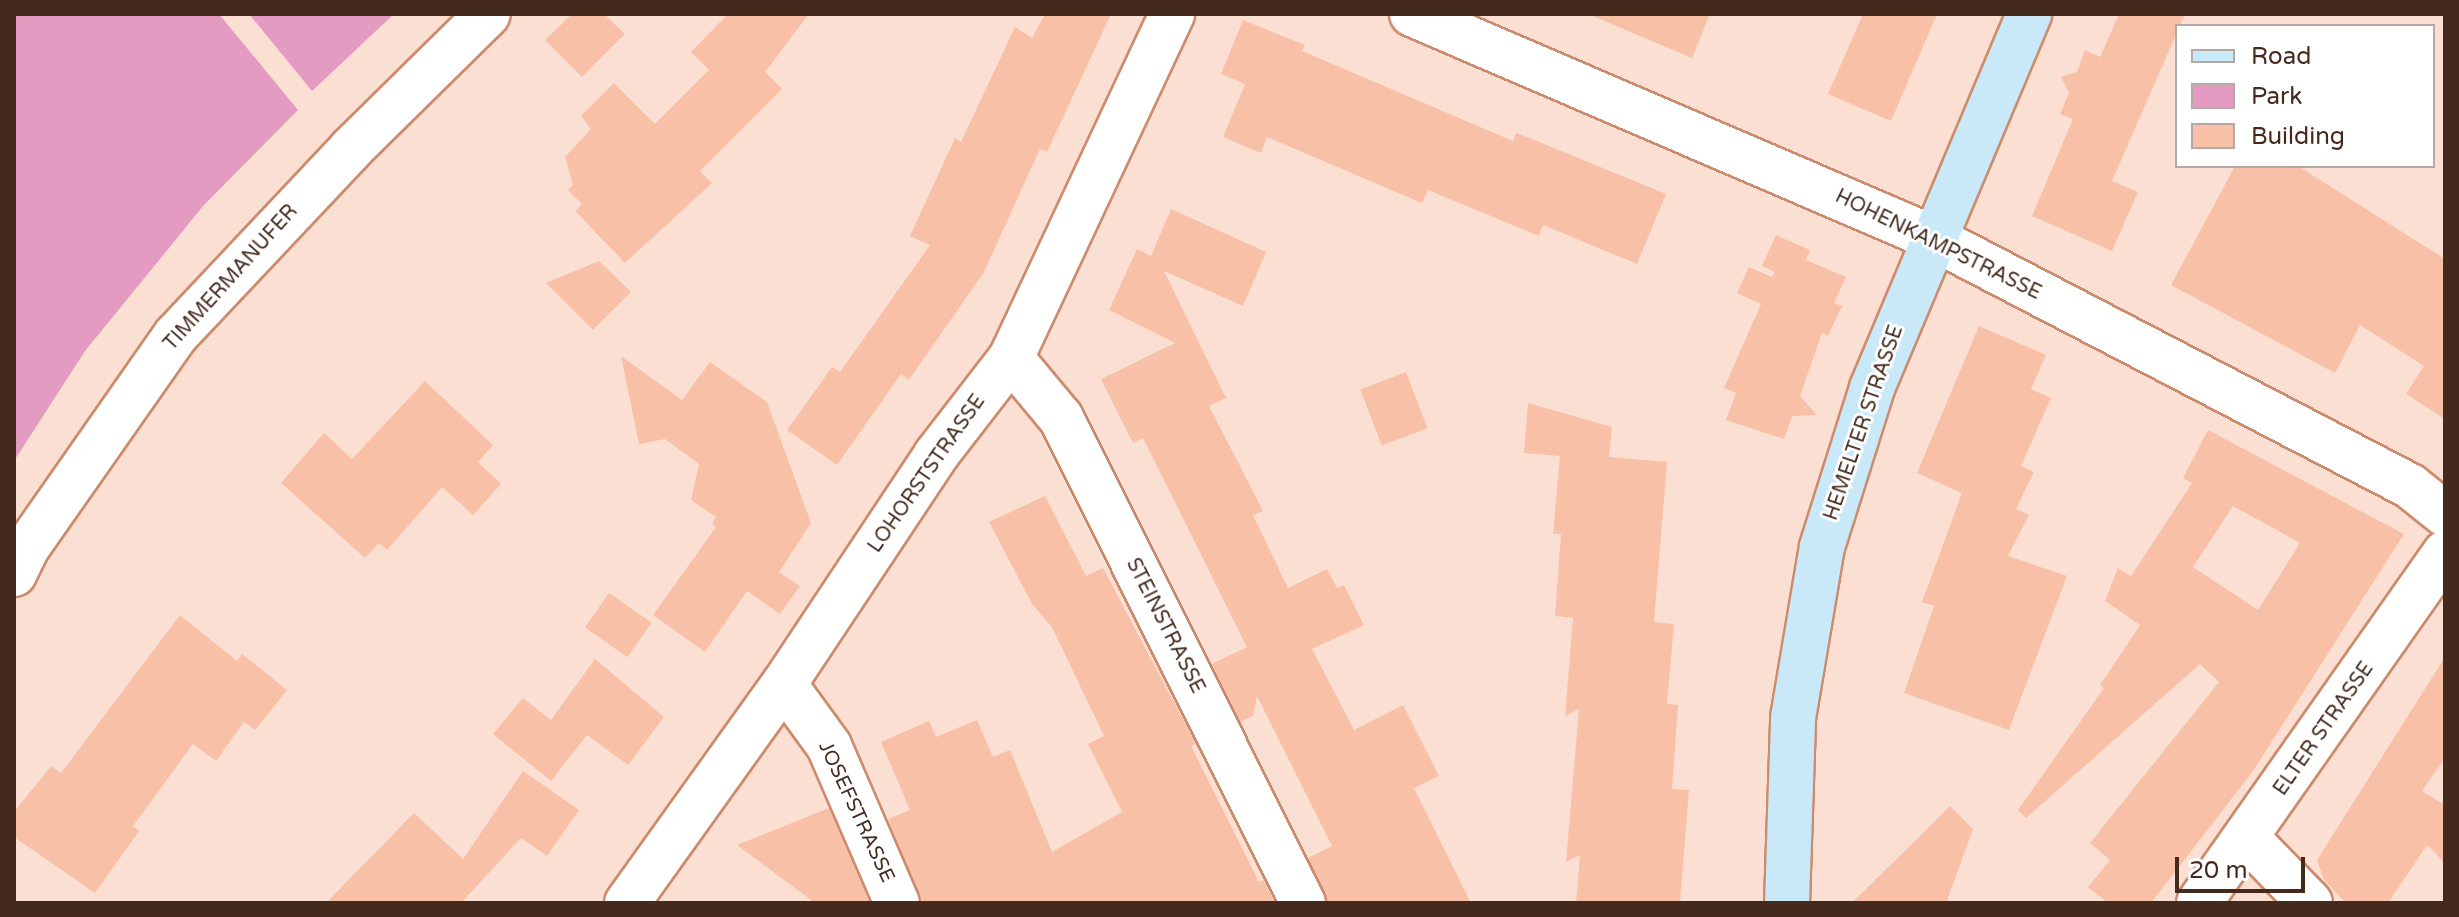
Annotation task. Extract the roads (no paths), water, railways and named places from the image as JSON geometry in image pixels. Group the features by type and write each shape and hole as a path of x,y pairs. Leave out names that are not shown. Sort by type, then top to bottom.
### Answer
{"main road":[{"name":"HEMELTER STRASSE","path":"1787,903 1793,718 1822,547 1872,388 2029,14"}],"street":[{"name":"TIMMERMANUFER","path":"14,574 26,549 176,335 351,149 488,14"},
{"name":"LOHORSTSTRASSE","path":"627,903 784,684 936,455 1011,358 1172,14"},
{"name":"HOHENKAMPSTRASSE","path":"1412,14 1496,30 1933,238 2410,486 2445,514"},
{"name":"STEINSTRASSE","path":"1011,358 1061,418 1303,903"},
{"name":"ELTER STRASSE","path":"2199,903 2248,839 2445,553"},
{"name":"JOSEFSTRASSE","path":"784,684 829,746 897,903"},
{"path":"2248,839 2310,903"}]}
